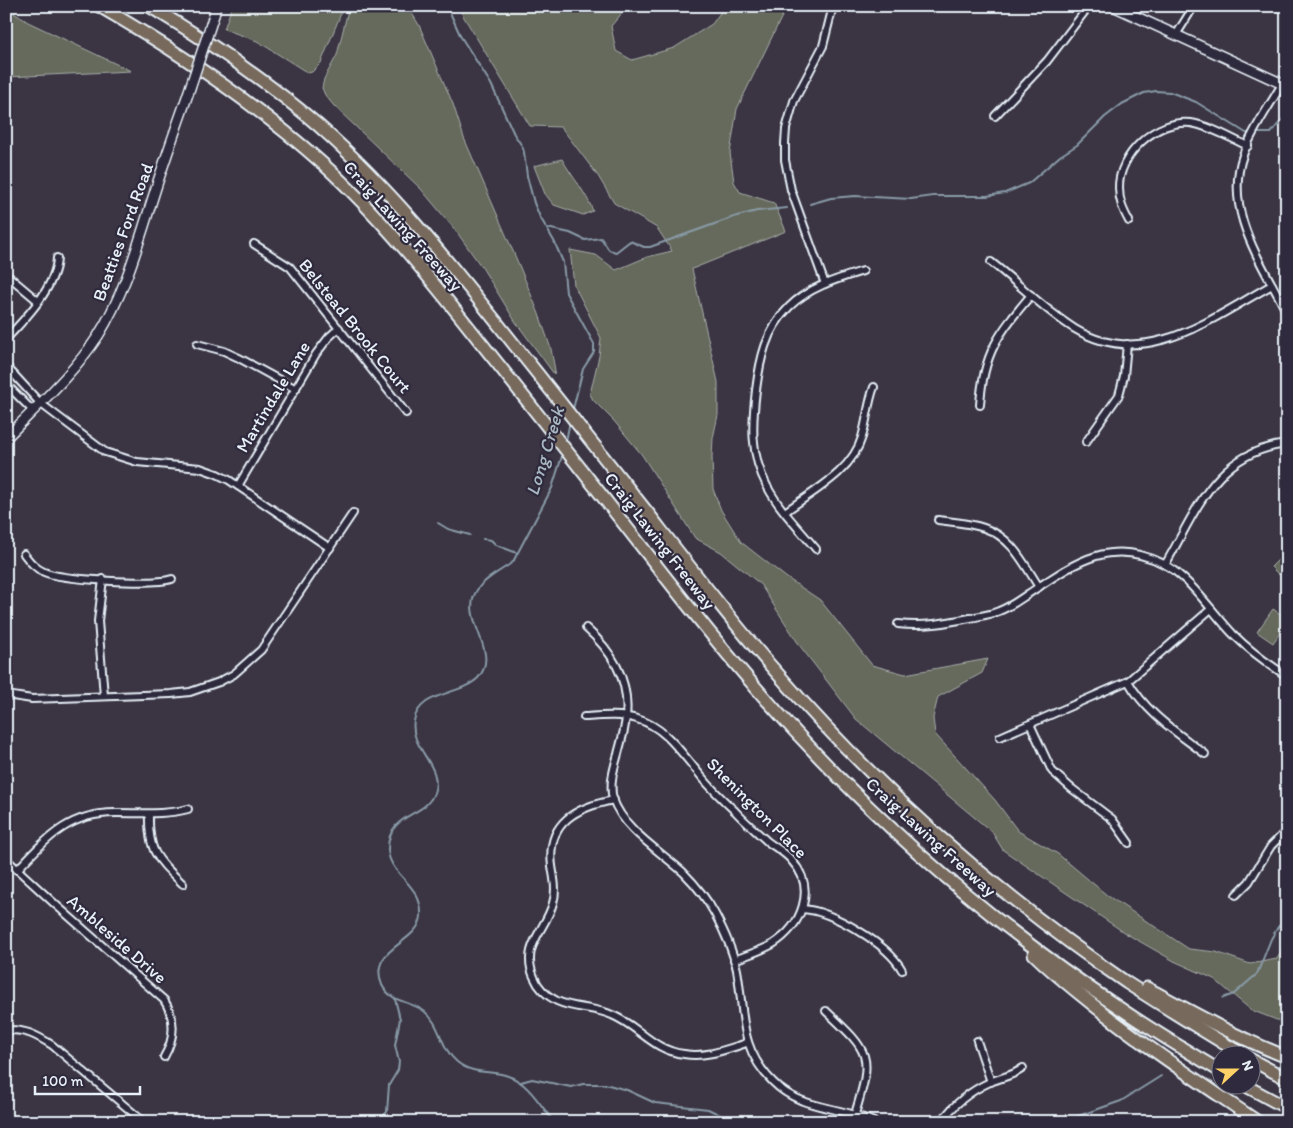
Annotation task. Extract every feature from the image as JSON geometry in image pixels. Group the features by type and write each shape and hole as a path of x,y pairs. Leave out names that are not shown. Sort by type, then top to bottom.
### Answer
{"highway":[{"name":"Craig Lawing Freeway","path":"99,6 172,50 244,98 324,166 381,222 415,261 723,649 812,750 911,846 1005,925 1120,1009 1210,1065"},
{"name":"Craig Lawing Freeway","path":"149,6 231,59 278,93 319,126 396,201 429,238 776,673 846,748 912,812 976,868 1039,919 1164,1007 1228,1046"},
{"path":"1005,925 1046,966 1097,1008 1139,1040 1258,1122"},
{"path":"1091,957 1205,1020 1243,1039 1287,1057"},
{"path":"1260,1064 1287,1079"},
{"path":"1260,1094 1287,1108"}],"main road":[{"path":"1113,6 1284,85"},
{"name":"Beatties Ford Road","path":"6,438 80,360 97,337 118,299 135,256 215,11"}],"street":[{"path":"826,284 789,183 785,160 785,143 786,129 794,101 823,46 833,6"},
{"path":"995,116 1047,61 1089,6"},
{"path":"1176,35 1194,6"},
{"path":"1284,85 1248,146 1239,171 1237,198 1242,220 1287,313"},
{"path":"1129,221 1120,200 1119,183 1124,167 1132,153 1139,143 1152,133 1170,125 1190,123 1202,126 1248,146"},
{"name":"Belstead Brook Court","path":"254,244 290,267 406,413"},
{"path":"6,339 38,301 53,278 57,267 57,258"},
{"path":"992,262 1074,328 1098,339 1127,344 1146,344 1174,338 1272,285"},
{"path":"816,549 785,512 767,486 758,462 752,436 752,421 759,366 763,348 778,319 802,296 826,284 863,271"},
{"path":"6,274 38,301"},
{"path":"980,406 984,371 992,348 1004,327 1032,295"},
{"name":"Martindale Lane","path":"238,486 322,345 339,328"},
{"path":"197,344 224,351 296,389"},
{"path":"1086,442 1115,402 1122,387 1126,366 1127,344"},
{"path":"6,366 40,403 97,448 113,456 137,462 200,468 217,474 330,548"},
{"path":"6,384 33,411"},
{"path":"785,512 838,473 851,459 862,436 874,387"},
{"path":"1165,565 1208,491 1222,472 1238,460 1255,451 1274,445 1287,444"},
{"path":"6,696 32,699 171,694 190,692 219,682 234,674 250,661 272,636 353,513"},
{"path":"938,520 984,528 999,535 1014,548 1038,587"},
{"path":"898,624 930,626 991,614 1015,602 1076,563 1108,553 1125,553 1144,556 1165,565 1181,576 1247,647 1287,676"},
{"path":"24,554 37,568 64,578 154,582 172,580"},
{"path":"103,579 98,621 104,696"},
{"path":"1000,737 1128,681 1211,610"},
{"path":"586,628 608,650 619,671 626,696 626,717 613,772 614,800 629,826 683,872 705,897 721,924 734,960 747,1043 760,1067 774,1084 812,1105 856,1114 874,1122"},
{"path":"1128,681 1136,696 1152,713 1205,754"},
{"name":"Shenington Place","path":"584,716 626,717 649,724 663,733 723,800 767,841 791,859 803,878 805,888 803,910"},
{"path":"1030,724 1052,771 1112,819 1129,843"},
{"path":"614,800 600,802 572,813 560,826 554,837 551,852 556,892 551,910 531,948 530,966 534,979 544,993 556,1001 611,1014 648,1040 668,1050 700,1055 747,1043"},
{"path":"18,870 50,836 71,822 85,817 108,813 149,814 178,812 188,809"},
{"path":"149,814 150,836 156,856 183,884"},
{"path":"1236,895 1249,882 1271,846 1287,830"},
{"name":"Ambleside Drive","path":"6,859 164,1000 172,1015 173,1028 170,1046 164,1057"},
{"path":"734,960 763,950 774,943 790,928 803,910 823,914 860,932 892,956 902,970"},
{"path":"826,1011 857,1040 864,1053 866,1076 856,1114"},
{"path":"6,1030 22,1030 37,1035 52,1045 144,1122"},
{"path":"978,1040 991,1082"},
{"path":"941,1122 960,1100 991,1082 1009,1077 1023,1068"}],"green space":[{"path":"232,6 344,6 321,63 312,72 308,73 257,41 224,29"},
{"path":"349,6 406,6 419,25 453,104 464,138 539,314 551,349 554,374 515,321 483,269 456,231 421,189 334,106 325,95 322,88 324,79 337,55"},
{"path":"459,6 621,6 623,12 611,26 616,51 632,60 674,48 712,24 725,6 787,6 737,109 730,153 734,182 740,192 774,203 786,231 692,269 718,382 718,415 713,438 712,457 713,489 721,510 741,542 787,578 820,600 872,665 905,674 988,659 982,673 938,697 933,718 935,734 995,800 1018,831 1058,854 1108,896 1189,949 1216,952 1250,964 1277,959 1287,940 1287,1024 1251,1010 1214,979 1174,961 1125,933 1003,850 992,832 856,719 800,646 760,584 721,552 695,538 642,455 614,421 593,400 590,394 599,356 601,338 574,285 570,250 596,255 616,270 647,257 672,251 657,228 614,203 598,176 561,127 530,126"},
{"path":"6,8 28,22 131,71 6,77"},
{"path":"562,159 587,197 593,211 583,215 554,205 545,194 534,166"},
{"path":"1287,551 1287,568 1279,575 1271,567"},
{"path":"1273,609 1282,615 1284,627 1273,643 1257,632"}],"waterway":[{"name":"Long Creek","path":"447,6 461,37 491,84 514,134 522,146 534,203 563,262 566,293 594,344 594,352 583,369 573,409"},
{"path":"810,204 831,198 855,196 911,199 933,196 987,196 1005,193 1029,183 1060,156 1077,145 1105,117 1122,104 1144,93 1156,91 1170,92 1196,102 1246,133 1252,133"},
{"path":"1256,133 1271,133 1287,114"},
{"path":"547,228 570,233 585,240 601,238 609,250 616,252 630,241 644,247 650,247 737,216 757,211 787,208"},
{"name":"Long Creek","path":"566,441 570,421"},
{"name":"Long Creek","path":"554,1122 534,1095 522,1083 501,1074 469,1069 457,1062 447,1050 430,1016 419,1008 390,995 382,985 379,972 381,962 387,954 412,933 418,925 421,916 417,896 393,866 389,858 388,849 394,828 423,807 434,793 436,783 434,774 431,765 416,740 414,731 417,711 432,699 470,684 478,678 484,668 483,646 473,612 473,601 477,590 484,582 513,562 552,488 563,453"},
{"path":"438,523 448,529 470,535"},
{"path":"483,539 491,540 496,545 517,553"},
{"path":"1223,998 1234,994 1257,974 1271,939 1278,927 1287,918"},
{"path":"368,1122 381,1118 387,1112 389,1085 398,1070 399,1062 395,1045 400,1019 395,999"},
{"path":"1061,1122 1121,1101 1161,1076"},
{"path":"521,1082 532,1079 571,1087 583,1084 605,1084 627,1090 655,1103 708,1109 735,1122"}]}
